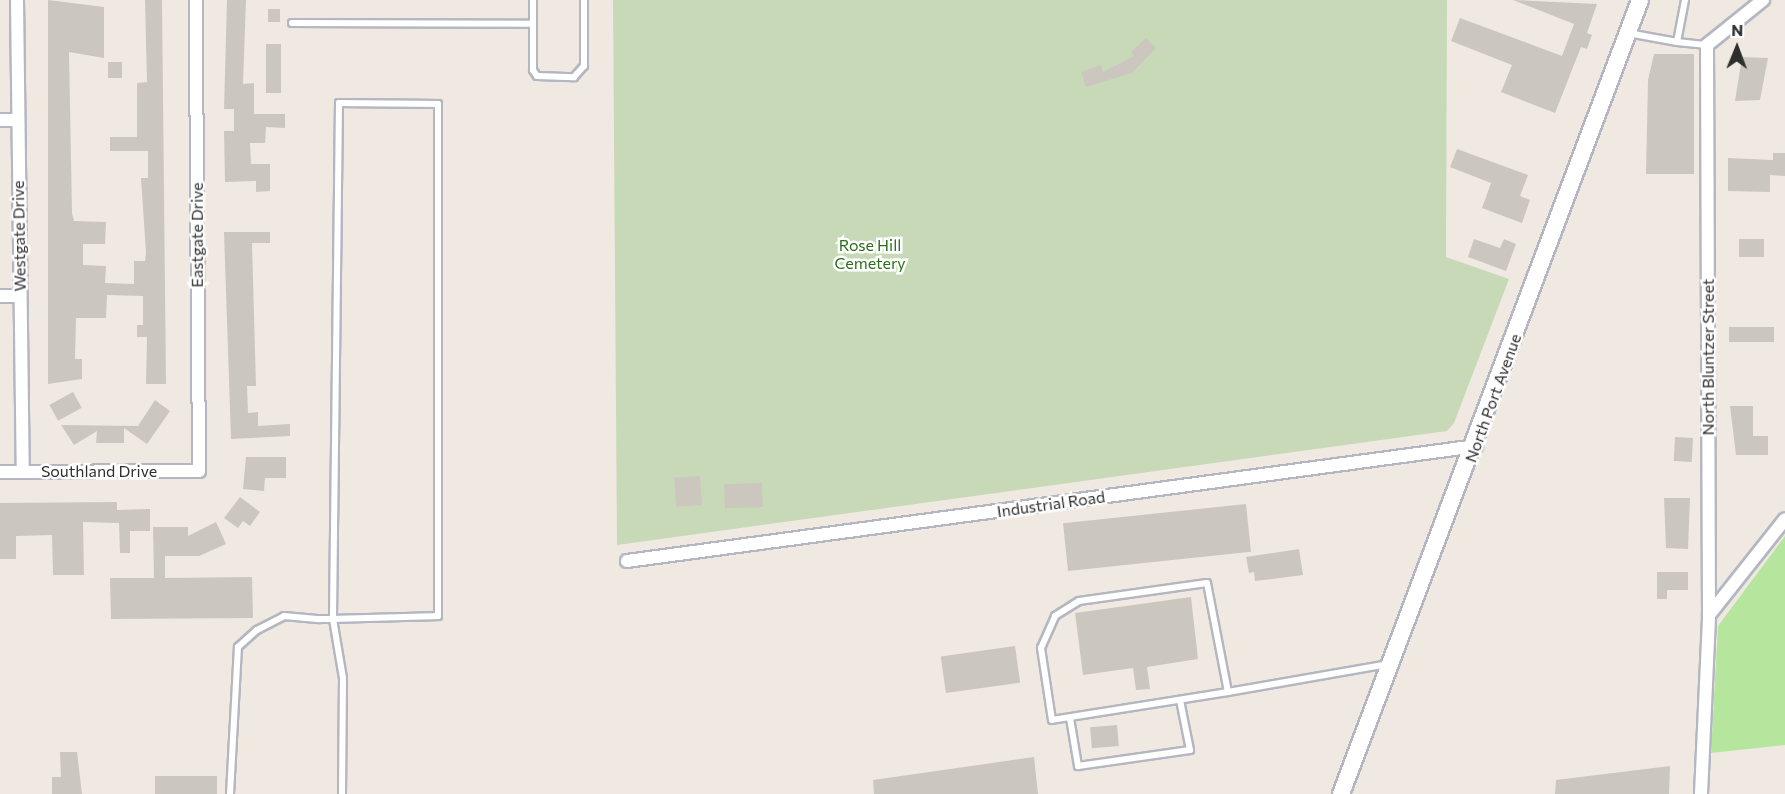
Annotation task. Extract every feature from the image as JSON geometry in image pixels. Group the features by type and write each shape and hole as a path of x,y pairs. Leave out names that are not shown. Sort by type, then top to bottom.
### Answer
{"main road":[{"name":"North Port Avenue","path":"1341,794 1476,446 1625,32 1640,0"}],"street":[{"name":"Westgate Drive","path":"17,0 23,472"},
{"name":"Eastgate Drive","path":"196,0 198,471"},
{"path":"1707,45 1764,0"},
{"name":"North Bluntzer Street","path":"1701,794 1709,615 1707,45"},
{"path":"0,120 17,120"},
{"path":"0,296 20,296"},
{"name":"Industrial Road","path":"627,561 1476,446"},
{"name":"Southland Drive","path":"0,472 198,471"},
{"path":"1709,615 1785,519"}],"lane":[{"path":"533,0 530,24 530,62 537,76 574,77 584,66 584,0"},
{"path":"1677,42 1685,0"},
{"path":"292,23 530,24"},
{"path":"1625,32 1707,45"},
{"path":"230,794 238,647 284,616 333,619 438,616 438,104 339,104 333,619 343,678 342,794"},
{"path":"1228,692 1207,583 1079,601 1055,616 1041,648 1052,720 1228,692 1392,663"},
{"path":"1070,718 1078,766 1190,750 1180,700"}],"green space":[{"name":"Rose Hill Cemetery","path":"613,0 1447,0 1446,257 1509,279 1454,423 1447,431 617,545"},
{"path":"1785,536 1785,745 1711,753 1718,626"}],"building":[{"path":"48,0 104,7 104,58 69,52 72,213 74,221 106,222 105,244 83,244 83,265 106,266 105,283 134,284 134,261 145,261 146,253 141,178 148,178 148,151 110,151 110,137 137,137 137,83 147,82 145,0 162,0 166,384 146,384 147,337 137,337 137,325 143,325 143,296 107,295 106,318 76,318 75,359 82,359 82,379 48,384"},
{"path":"227,0 246,0 243,84 254,83 254,114 285,114 285,128 266,127 265,143 250,143 251,164 270,164 270,191 256,192 256,181 225,182 224,131 234,131 234,109 224,109"},
{"path":"1513,0 1597,4 1587,33 1592,35 1587,49 1581,47 1555,113 1501,92 1512,65 1451,41 1460,18 1562,56 1574,24"},
{"path":"268,9 280,9 280,22 268,22"},
{"path":"1146,38 1156,48 1132,73 1086,87 1081,72 1101,65 1103,72 1134,56 1131,52"},
{"path":"266,44 281,44 281,93 266,93"},
{"path":"1654,54 1694,54 1694,174 1646,174 1648,80"},
{"path":"1742,57 1768,58 1760,100 1735,101"},
{"path":"108,62 122,62 122,78 108,78"},
{"path":"1457,149 1528,175 1520,196 1530,200 1522,223 1482,208 1491,183 1450,167"},
{"path":"1773,153 1785,153 1785,176 1770,175 1770,192 1728,191 1728,158 1773,160"},
{"path":"224,232 270,232 270,243 252,243 256,386 247,386 248,413 258,412 258,426 290,424 290,436 231,439"},
{"path":"1474,239 1500,248 1504,239 1516,244 1506,271 1468,257"},
{"path":"1739,239 1764,239 1764,257 1739,257"},
{"path":"1729,327 1774,327 1774,342 1729,342"},
{"path":"73,392 82,408 58,421 49,405"},
{"path":"155,400 170,411 147,444 124,428 124,443 96,443 97,431 74,445 61,425 138,426"},
{"path":"1730,406 1753,406 1753,436 1768,436 1768,455 1736,455"},
{"path":"1675,437 1693,438 1692,462 1674,461"},
{"path":"246,457 286,457 286,478 265,478 264,491 243,489"},
{"path":"700,476 702,505 676,507 674,478"},
{"path":"762,483 763,507 725,508 724,484"},
{"path":"240,497 260,512 250,526 243,521 238,528 224,518"},
{"path":"1664,498 1690,498 1688,549 1666,548"},
{"path":"117,502 117,510 150,509 150,531 130,531 130,553 120,553 119,523 83,522 84,575 53,575 52,535 16,536 16,559 0,559 0,503"},
{"path":"1246,504 1251,552 1068,571 1063,523"},
{"path":"216,522 226,544 199,556 165,556 165,578 252,577 253,618 111,619 110,578 154,578 153,527 188,527 188,536"},
{"path":"1299,549 1303,575 1255,581 1254,572 1249,573 1246,557"},
{"path":"1657,572 1688,572 1688,590 1667,590 1667,599 1657,599"},
{"path":"1191,597 1198,659 1147,667 1150,689 1136,690 1133,668 1083,675 1075,613"},
{"path":"1015,646 1020,683 946,693 941,656"},
{"path":"1117,725 1119,746 1092,748 1090,727"},
{"path":"60,752 77,752 82,794 52,794 52,777 61,777"},
{"path":"1034,757 1038,794 874,794 873,780"},
{"path":"1670,766 1669,794 1555,794 1556,780"},
{"path":"155,776 217,776 217,794 155,794"}]}
